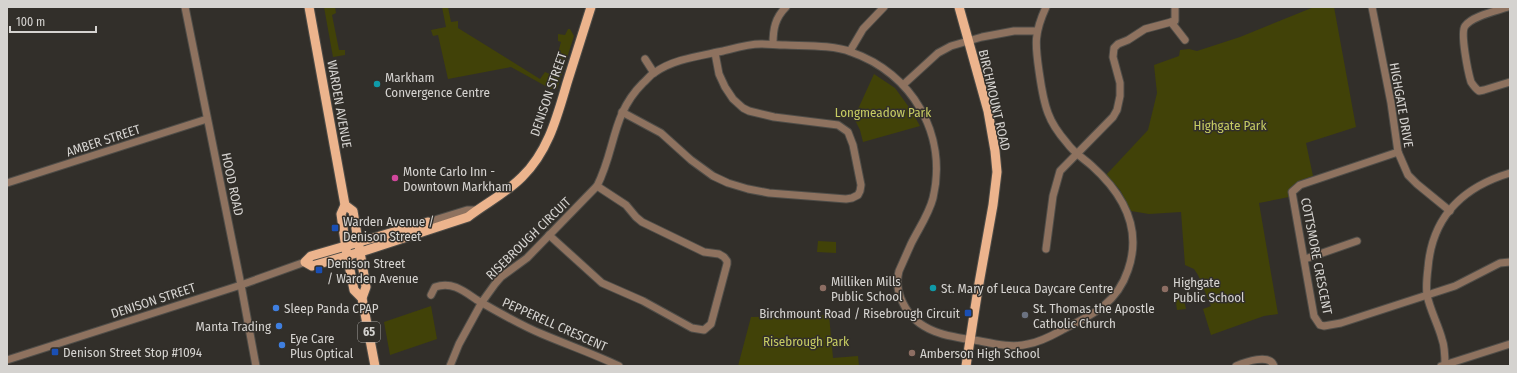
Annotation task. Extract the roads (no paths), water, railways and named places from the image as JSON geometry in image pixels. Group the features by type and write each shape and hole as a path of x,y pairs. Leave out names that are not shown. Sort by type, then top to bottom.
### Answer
{"main road":[{"name":"WARDEN AVENUE","path":"309,7 345,205 341,214 347,255 354,290 362,298"},
{"name":"DENISON STREET","path":"428,222 311,256 305,262 312,266 468,217 493,201 522,177 539,156 558,114 591,7"},
{"name":"BIRCHMOUNT ROAD","path":"959,7 988,111 997,172 993,205 966,366"},
{"name":"WARDEN AVENUE","path":"345,205 353,211 366,287 362,298 375,366"}],"street":[{"name":"HOOD ROAD","path":"185,7 256,366"},
{"path":"773,44 776,18 786,7"},
{"path":"850,51 863,29 884,7"},
{"path":"971,340 1016,345 1027,345 1039,341 1096,313 1121,287 1129,269 1133,248 1132,232 1128,214 1119,196 1112,186 1091,165 1066,143 1047,112 1036,43 1037,31 1046,7"},
{"path":"1046,250 1053,196 1060,171 1113,117 1117,110 1120,96 1120,83 1113,57 1114,48 1118,44 1145,30 1175,21 1175,7"},
{"name":"HIGHGATE DRIVE","path":"1372,7 1391,103 1398,152 1408,175 1450,210"},
{"path":"1508,7 1470,21 1465,26 1463,36 1472,83 1479,91 1510,82"},
{"path":"1171,22 1184,40"},
{"path":"903,85 938,53 951,46 1014,31 1037,31"},
{"name":"RISEBROUGH CIRCUIT","path":"450,366 459,344 482,302 501,277 527,258 597,186 602,176 622,112 635,91 654,72 679,61 753,44 773,44 850,51 874,62 903,85 915,98 927,119 936,149 936,183 928,212 899,271 897,281 901,298 913,319 932,331 971,340"},
{"path":"622,112 661,133 691,160 713,176 728,183 748,189 782,194 846,199 858,195 860,191 860,177 850,137 844,127 829,123 788,119 749,112 733,99 725,87 719,74 715,53"},
{"path":"645,59 654,72"},
{"name":"AMBER STREET","path":"7,183 207,119"},
{"name":"COTTSMORE CRESCENT","path":"1398,152 1300,184 1292,192 1314,316 1320,325 1324,326 1342,322 1427,294"},
{"path":"1510,173 1492,178 1470,191 1450,210 1438,231 1430,250 1427,272 1427,294 1442,339 1444,366 1510,344"},
{"path":"549,235 602,283 643,302 692,328 704,330 712,324 727,264 724,257 719,254 704,252 642,222 622,202 597,186"},
{"name":"DENISON STREET","path":"428,222 467,210 477,210"},
{"path":"1305,260 1357,242"},
{"name":"DENISON STREET","path":"7,360 241,285 305,262"},
{"path":"1427,294 1455,286 1500,263 1510,262"},
{"name":"PEPPERELL CRESCENT","path":"431,294 435,287 442,284 449,284 457,287 491,309 542,334 603,358 619,366"},
{"path":"1236,366 1246,362 1265,359 1270,360 1274,366"}],"place":[{"name":"Markham Convergence Centre","path":"377,84"},
{"name":"Monte Carlo Inn - Downtown Markham","path":"395,178"},
{"name":"Warden Avenue / Denison Street","path":"335,228"},
{"name":"Denison Street / Warden Avenue","path":"319,270"},
{"name":"Milliken Mills Public School","path":"823,288"},
{"name":"St. Mary of Leuca Daycare Centre","path":"933,288"},
{"name":"Highgate Public School","path":"1165,289"},
{"name":"Sleep Panda CPAP","path":"276,308"},
{"name":"Birchmount Road / Risebrough Circuit","path":"968,313"},
{"name":"St. Thomas the Apostle Catholic Church","path":"1025,315"},
{"name":"Manta Trading","path":"279,326"},
{"name":"Eye Care Plus Optical","path":"282,345"},
{"name":"Denison Street Stop #1094","path":"55,352"},
{"name":"Amberson High School","path":"912,353"}],"park label":[{"name":"Longmeadow Park","path":"883,112"},
{"name":"Highgate Park","path":"1230,125"},
{"name":"Risebrough Park","path":"806,341"}]}
